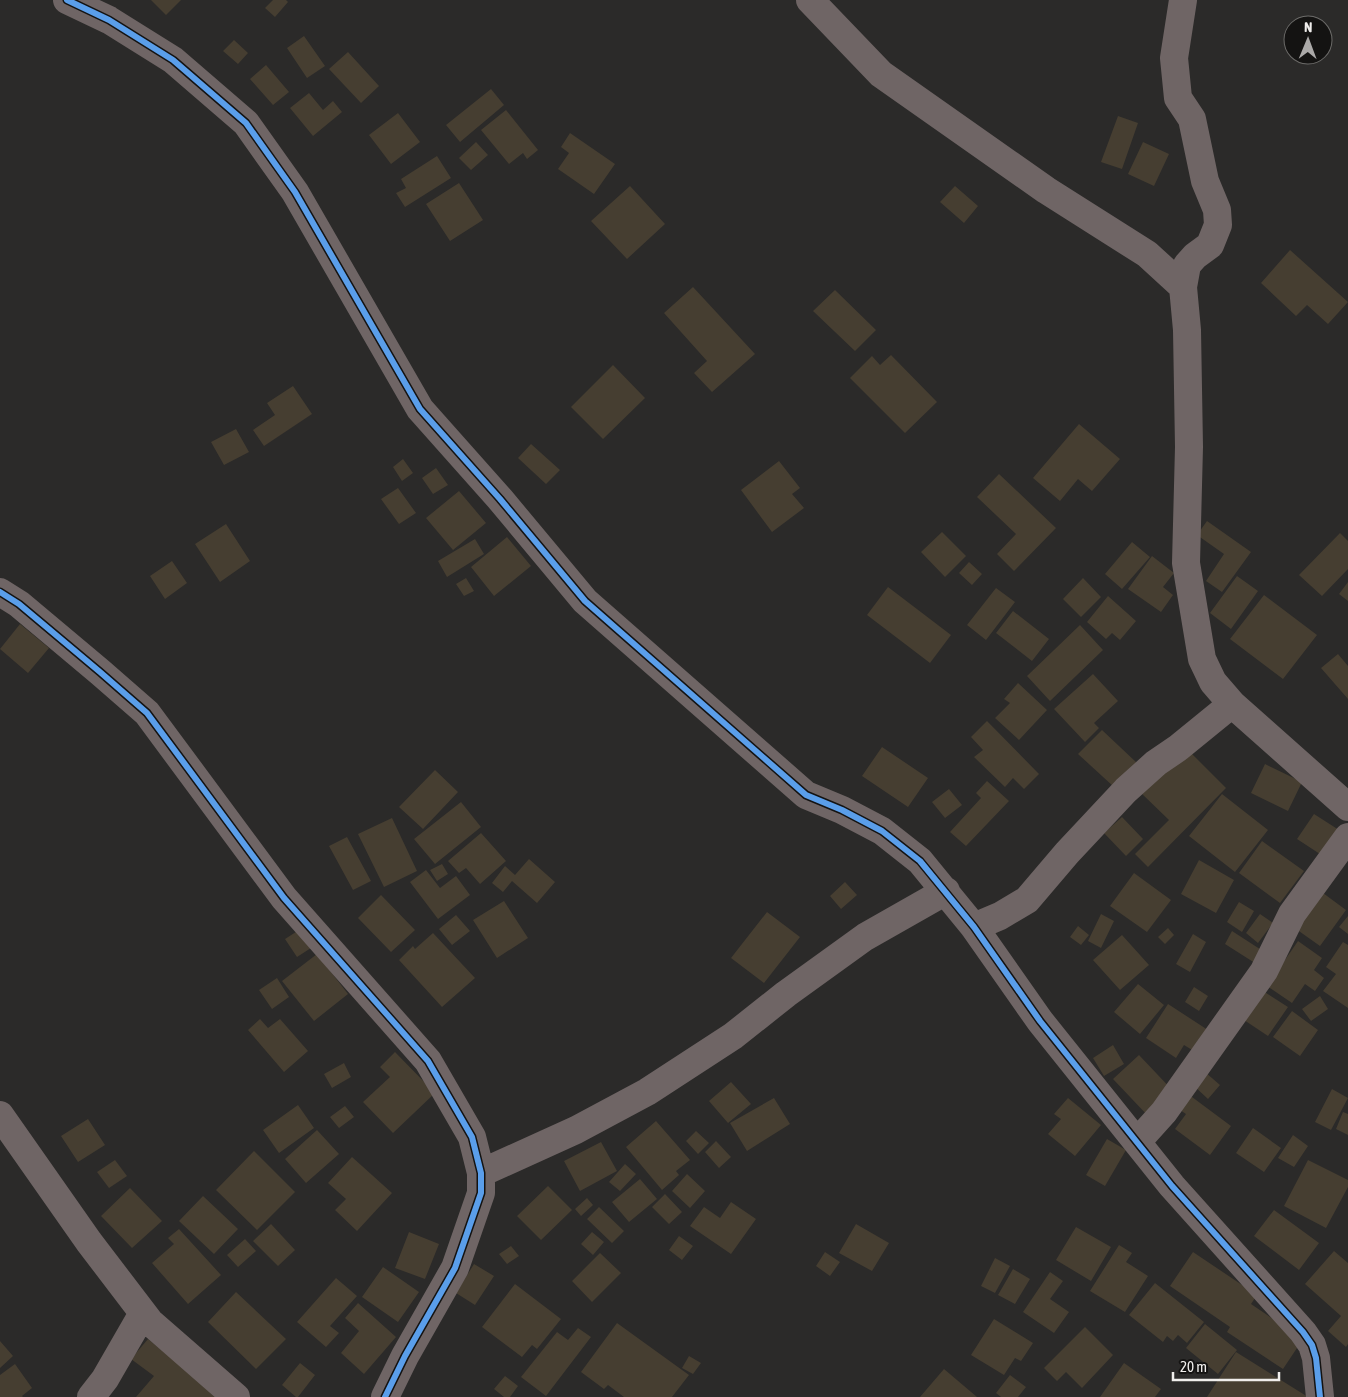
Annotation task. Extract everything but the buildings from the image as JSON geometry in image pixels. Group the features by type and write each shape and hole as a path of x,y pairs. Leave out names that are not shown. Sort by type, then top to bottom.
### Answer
{"street":[{"path":"66,0 109,20 173,60 246,123 295,192 420,409 500,499 584,601 806,795 842,810 882,831 920,861 974,928 1040,1021 1172,1186 1303,1332 1312,1345 1316,1358 1320,1397"},
{"path":"810,0 881,74 1046,190 1147,254 1183,287"},
{"path":"1183,0 1174,58 1178,98 1192,119 1205,181 1217,210 1218,225 1210,245 1187,265 1183,287 1187,330 1190,447 1186,563 1202,659 1212,682 1232,704 1348,807"},
{"path":"0,592 19,604 147,714 284,898 428,1060 472,1137 481,1173 481,1194 455,1268 405,1356 385,1397"},
{"path":"974,928 1000,916 1027,900 1067,853 1126,790 1156,763 1178,748 1232,704"},
{"path":"1137,1142 1164,1112 1264,971 1292,914 1348,837"},
{"path":"481,1173 576,1130 647,1092 733,1036 786,994 865,937 946,891"},
{"path":"0,1116 89,1242 150,1322 236,1397"},
{"path":"91,1397 105,1379 143,1313"}],"cycle path":[{"path":"67,0 109,20 173,60 246,123 295,192 420,409 500,499 585,601 806,795 842,810 882,831 920,861 974,927 1040,1021 1172,1186 1303,1332 1312,1345 1316,1358 1320,1397"},
{"path":"0,592 19,604 147,713 284,898 428,1061 472,1137 481,1173 481,1193 455,1268 405,1356 385,1397"}]}
